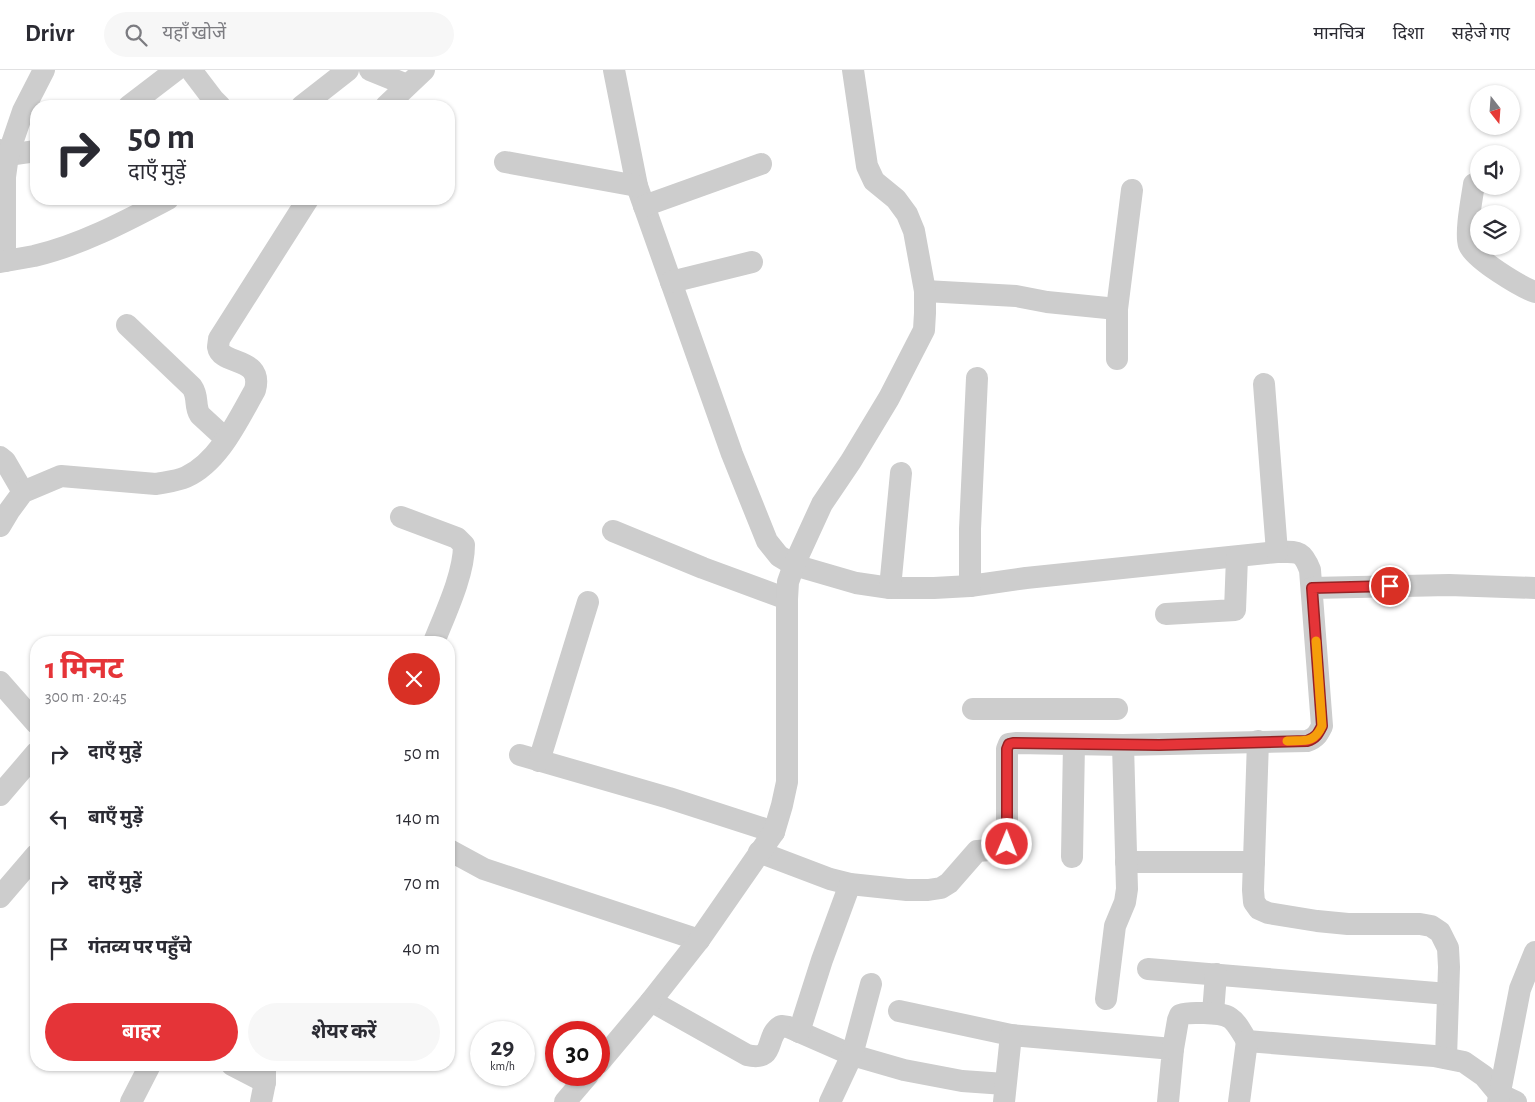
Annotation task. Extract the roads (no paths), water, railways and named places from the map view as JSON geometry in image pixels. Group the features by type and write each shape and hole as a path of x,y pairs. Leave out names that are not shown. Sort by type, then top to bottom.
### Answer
{"street":[{"path":"44,70 4,153 2,261 35,256 79,242 157,205"},
{"path":"136,100 176,70"},
{"path":"191,70 213,100"},
{"path":"310,100 348,70"},
{"path":"370,70 407,86"},
{"path":"392,100 424,70"},
{"path":"614,70 640,196 732,454 767,541 779,556 794,566 856,583 890,588 970,586 1026,578 1277,552 1297,552 1305,558 1310,570 1322,726 1314,739 1307,741 1194,744 1009,744 1007,749 1007,844 1004,849 977,851 949,883 941,888 907,890 850,884 830,879 759,852"},
{"path":"610,1050 651,1002 699,940 774,832 787,782 788,582 822,504 851,461 889,398 924,330 926,313 925,291 914,231 896,199 874,181 867,166 853,70"},
{"path":"4,153 30,151"},
{"path":"504,162 640,196 761,164"},
{"path":"1117,359 1117,309 1132,190"},
{"path":"1473,195 1468,237 1469,246 1474,253 1489,265 1526,289 1535,292"},
{"path":"0,526 8,511 24,492 61,476 156,484 172,482 186,478 197,471 223,445 255,390 257,382 256,374 252,369 221,353 218,347 219,339 304,205"},
{"path":"671,282 752,262"},
{"path":"925,291 1016,296 1047,302 1117,309"},
{"path":"127,325 192,387 196,392 197,411 226,439"},
{"path":"970,586 970,529 977,378"},
{"path":"1264,384 1277,552"},
{"path":"0,458 5,461 24,492"},
{"path":"890,588 901,473"},
{"path":"401,518 457,538 464,545 464,555 457,581 436,636"},
{"path":"613,531 703,568 787,599"},
{"path":"1166,614 1235,610 1237,557"},
{"path":"1312,588 1449,584 1535,588"},
{"path":"588,602 530,758 669,798 774,832"},
{"path":"0,682 30,716"},
{"path":"973,709 1117,709"},
{"path":"1016,709 1017,743"},
{"path":"1258,741 1254,902 1259,909 1268,913 1325,922 1431,926 1440,932 1448,948 1449,967 1446,1058"},
{"path":"1072,857 1074,744"},
{"path":"1106,999 1115,926 1127,889 1123,745"},
{"path":"0,795 30,759"},
{"path":"455,853 484,870 699,940"},
{"path":"0,897 30,862"},
{"path":"1126,862 1254,862"},
{"path":"799,1032 822,960 850,884"},
{"path":"1504,1099 1520,989 1535,952"},
{"path":"1148,969 1448,994"},
{"path":"1213,1013 1216,974"},
{"path":"830,1102 852,1055 871,984"},
{"path":"651,1002 747,1055 754,1057 762,1056 768,1051 776,1029 781,1026 852,1055 904,1070 962,1081 1004,1093 1011,1035"},
{"path":"899,1011 1011,1035 1173,1049"},
{"path":"1168,1102 1173,1049 1180,1015 1186,1013 1222,1013 1236,1022 1247,1041 1239,1102"},
{"path":"1247,1041 1434,1056 1464,1062 1484,1076 1504,1099"},
{"path":"131,1102 147,1071"},
{"path":"242,1071 263,1083"},
{"path":"565,1102 579,1086"}]}
